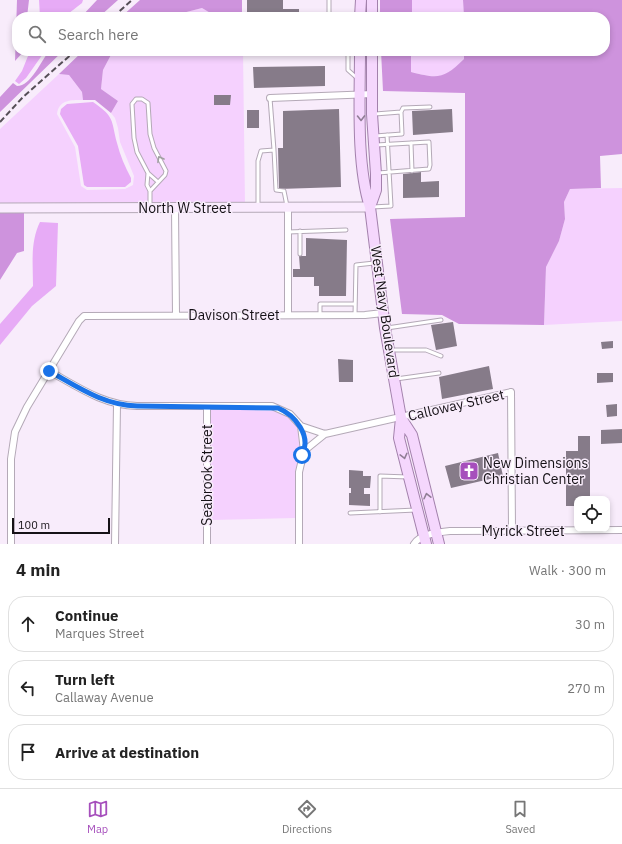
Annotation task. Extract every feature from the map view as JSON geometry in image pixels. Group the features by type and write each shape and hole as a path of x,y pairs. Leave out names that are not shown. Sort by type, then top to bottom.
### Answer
{"main road":[{"path":"360,12 361,0"},
{"path":"372,0 372,12"},
{"name":"West Navy Boulevard","path":"360,56 360,95 365,190 370,207 385,328 401,418 399,438 425,540"},
{"name":"West Navy Boulevard","path":"370,207 376,190 372,114 372,56"},
{"name":"North W Street","path":"0,208 370,207"},
{"name":"West Navy Boulevard","path":"401,418 412,436 439,544"}],"street":[{"path":"270,98 372,94"},
{"path":"175,208 176,315"},
{"path":"288,208 288,315"},
{"name":"Davison Street","path":"49,371 79,321 84,316 355,315 383,313"},
{"path":"11,544 12,443 21,418 49,371 94,397 117,404 137,406 278,408 290,414 301,426 326,434"},
{"name":"Calloway Street","path":"326,434 511,392 512,530"},
{"path":"116,544 117,404"},
{"name":"Seabrook Street","path":"207,406 207,544"},
{"path":"299,544 299,472 304,451 301,426"},
{"path":"304,451 326,434"},
{"name":"Myrick Street","path":"425,540 436,534 450,531 622,530"},
{"path":"414,544 416,540 425,540"}],"lane":[{"path":"329,0 329,12"},
{"path":"348,56 348,70 360,80 372,82"},
{"path":"270,98 276,190 284,191 288,208"},
{"path":"150,191 157,181 165,175 166,171 152,141 148,103 142,99 136,100 132,104 134,138 137,152 148,173 157,181"},
{"path":"402,143 401,112 403,108 430,107"},
{"path":"372,114 401,112"},
{"path":"374,141 387,135 402,134"},
{"path":"370,207 391,206 387,135"},
{"path":"374,141 388,144 429,142 429,169 376,174"},
{"path":"411,143 412,171"},
{"path":"258,208 258,161 261,150 274,150"},
{"path":"148,173 147,185 150,191 150,208"},
{"path":"288,232 346,230"},
{"path":"300,231 300,254"},
{"path":"355,315 354,304 356,265 377,262"},
{"path":"320,315 320,304 354,304"},
{"path":"385,328 441,320"},
{"path":"389,350 426,350 441,356"},
{"path":"394,379 439,373"},
{"path":"380,512 380,476 410,477"},
{"path":"350,513 418,510"}],"shaded area":[{"path":"17,0 29,0 28,12 17,12"},
{"path":"39,0 83,0 82,3 70,12 40,12"},
{"path":"97,0 118,0 105,12 86,12"},
{"path":"140,0 242,0 242,12 209,12 202,8 186,12 127,12"},
{"path":"380,0 412,0 412,12 380,12"},
{"path":"412,0 463,0 464,12 412,12"},
{"path":"463,0 622,0 622,154 600,156 601,188 570,189 564,202 565,219 559,241 546,267 544,325 459,324 442,315 402,314 390,219 465,217 465,93 383,91 381,56 411,56 411,72 428,76 440,76 446,74 457,66 464,59 464,56 610,56 610,12 464,12"},
{"path":"202,8 209,12 186,12"},
{"path":"15,56 20,56 15,61"},
{"path":"28,56 41,56 26,78 19,84 15,81 22,71"},
{"path":"46,56 58,56 0,112 0,97 13,83 17,86 22,85 31,78"},
{"path":"78,56 110,56 103,70 101,89 118,101 111,113 95,100 83,100 82,92 69,75 59,74"},
{"path":"110,56 243,56 245,205 0,205 0,129 59,74 69,75 82,92 83,100 70,100 63,103 60,105 57,114 75,147 81,186 87,190 125,189 133,185 134,176 120,142 115,118 111,113 118,101 101,89 103,70"},
{"path":"411,56 464,56 464,59 451,71 440,76 428,76 411,72"},
{"path":"93,102 109,116 113,124 120,152 131,178 131,182 125,187 87,187 84,185 78,146 60,114 61,109 67,104"},
{"path":"622,188 622,321 544,325 546,267 559,241 565,219 564,202 570,189"},
{"path":"0,211 24,212 24,251 17,253 0,280"},
{"path":"40,222 58,223 56,286 32,306 0,345 0,324 33,286 33,246"},
{"path":"211,409 277,411 288,417 297,427 300,450 295,472 295,518 211,520"}],"building":[{"path":"247,0 283,0 283,9 299,9 299,12 247,12"},
{"path":"325,66 325,86 254,88 253,67"},
{"path":"214,95 231,95 230,105 214,105"},
{"path":"339,109 341,187 279,189 278,148 283,148 283,111"},
{"path":"452,109 453,132 413,135 412,111"},
{"path":"247,110 259,110 259,128 247,128"},
{"path":"421,172 421,182 439,181 439,197 403,198 403,174"},
{"path":"306,238 347,240 346,296 319,296 319,286 314,286 314,277 293,277 293,269 300,269 299,256 306,256"},
{"path":"453,322 457,346 436,350 431,325"},
{"path":"613,341 613,348 602,349 601,342"},
{"path":"338,359 353,360 353,382 339,382"},
{"path":"489,366 493,389 442,399 439,377"},
{"path":"597,373 613,373 613,382 597,383"},
{"path":"617,404 617,416 607,417 606,405"},
{"path":"622,429 622,443 601,444 601,430"},
{"path":"578,436 590,436 590,496 574,496 574,506 566,506 566,451 578,451"},
{"path":"498,453 503,476 451,488 445,466"},
{"path":"349,470 363,471 363,476 371,476 370,488 364,488 364,494 370,494 370,506 349,505 349,493 351,493 351,488 349,488"}],"railway":[{"path":"119,12 132,0"},
{"path":"0,122 23,97 69,56"}],"place":[{"name":"New Dimensions Christian Center","path":"469,471"}],"route":[{"path":"49,371 94,397 128,406 272,406 285,410 301,426 304,442 304,451 302,455"}]}
